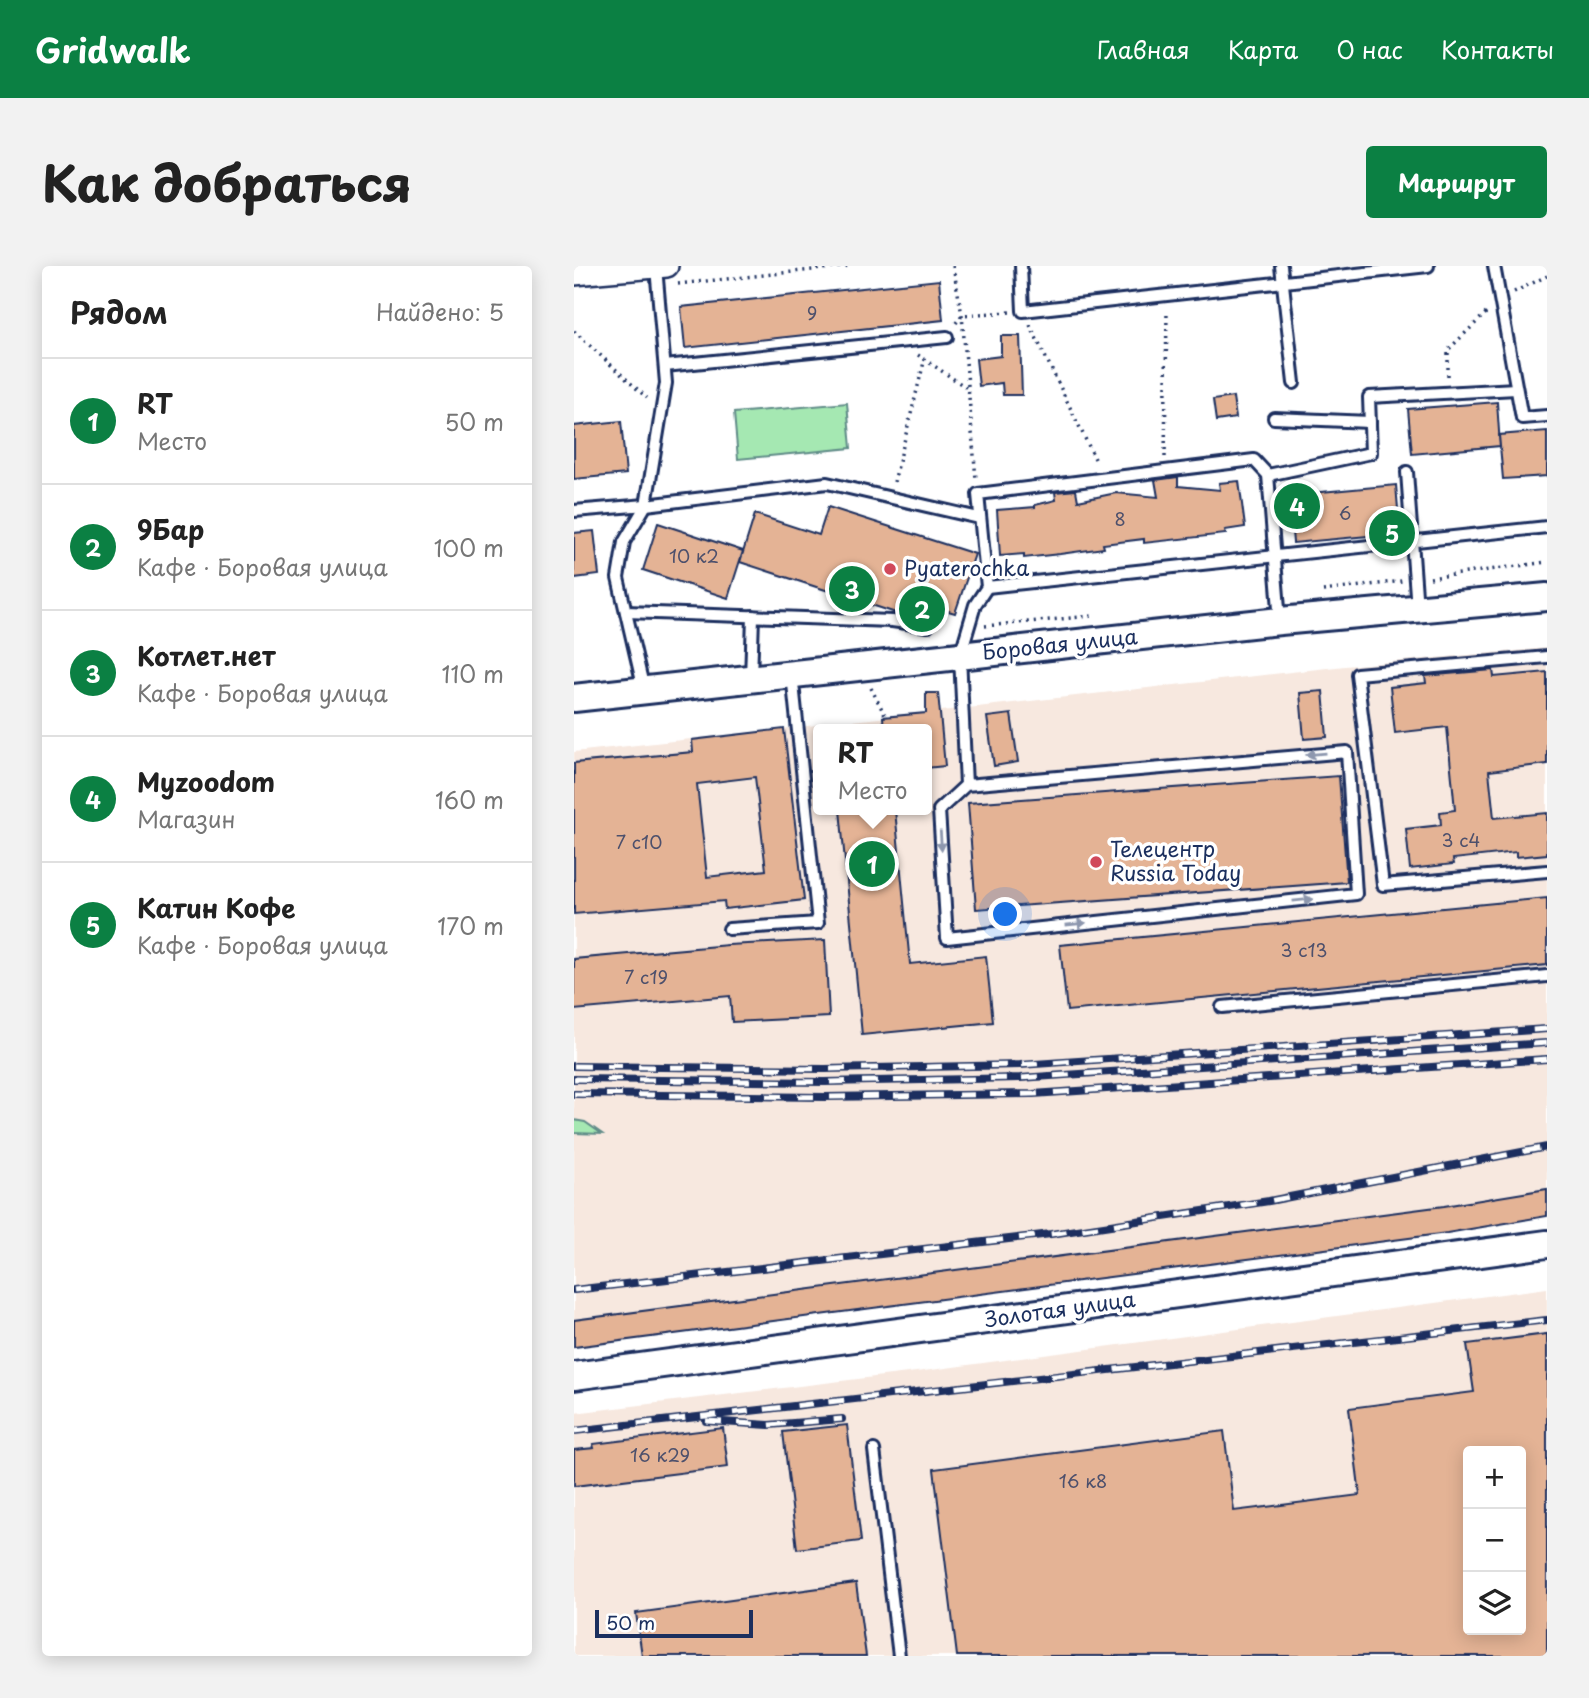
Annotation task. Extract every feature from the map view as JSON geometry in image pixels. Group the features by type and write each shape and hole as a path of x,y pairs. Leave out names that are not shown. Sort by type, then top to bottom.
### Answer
{"street":[{"path":"574,274 656,273 667,266"},
{"name":"Боровая улица","path":"574,698 1280,621 1547,597"},
{"name":"Золотая улица","path":"574,1376 1547,1244"}],"lane":[{"path":"1021,266 1023,311 1428,266"},
{"path":"1282,266 1294,383"},
{"path":"1494,266 1522,418 1547,416"},
{"path":"644,690 618,578 624,542 646,505 666,383 656,273"},
{"path":"664,366 947,337"},
{"path":"1268,475 1371,453 1369,397 1516,389"},
{"path":"1274,418 1370,422"},
{"path":"966,785 1347,752 1356,894 947,938 939,810 966,785 960,656 975,605 987,587 978,494 1254,460 1268,475 1280,621"},
{"path":"1407,472 1417,609"},
{"path":"574,511 827,483 979,518"},
{"path":"987,587 1547,527"},
{"path":"626,612 892,621 928,626"},
{"path":"751,678 753,616"},
{"path":"1547,657 1357,674 1382,885 1547,871"},
{"path":"729,929 818,923 792,674"},
{"path":"1222,1007 1547,976"},
{"path":"874,1450 899,1656"}],"path":[{"path":"656,273 849,266"},
{"path":"953,266 962,314 978,494"},
{"path":"1448,393 1448,350 1500,299 1547,276"},
{"path":"1164,471 1167,295"},
{"path":"962,314 1023,311 1104,478"},
{"path":"947,337 962,314"},
{"path":"574,331 661,411"},
{"path":"891,498 930,338"},
{"path":"899,342 968,389"},
{"path":"869,682 886,717"}],"shaded area":[{"path":"1547,648 1547,1189 1444,1206 574,1320 574,752 813,725 813,815 932,815 932,724 825,724 1345,666"},
{"path":"1547,1288 1547,1656 574,1656 574,1413 916,1372"}],"green space":[{"path":"847,403 851,448 738,459 734,413"},
{"path":"574,1120 585,1122 602,1134 574,1133"}],"building":[{"path":"939,280 943,320 685,348 681,307"},
{"path":"1001,336 1020,336 1022,395 1003,395 1002,383 979,386 976,359 1001,356"},
{"path":"1233,397 1236,418 1216,421 1213,400"},
{"path":"1497,402 1500,446 1412,454 1408,409"},
{"path":"621,421 626,474 574,479 574,426"},
{"path":"1547,431 1547,476 1503,479 1499,435"},
{"path":"1178,477 1178,486 1220,490 1219,483 1239,481 1245,527 1225,530 1226,534 1144,543 1144,539 1103,544 1104,548 1060,554 1024,558 1024,554 1000,556 997,510 1035,507 1056,500 1055,492 1076,490 1078,501 1116,493 1158,497 1155,480"},
{"path":"1396,485 1400,533 1293,543 1289,495"},
{"path":"828,507 975,554 955,613 931,606 927,618 899,614 740,562 755,514 819,535"},
{"path":"658,523 743,551 728,598 643,570"},
{"path":"594,531 599,575 574,578 574,533"},
{"path":"1493,670 1494,677 1547,672 1547,764 1489,771 1494,818 1547,813 1547,854 1516,857 1516,852 1453,859 1454,864 1410,869 1406,829 1441,825 1440,812 1455,810 1447,727 1395,733 1390,687 1426,683 1425,676"},
{"path":"1323,691 1327,737 1304,739 1300,693"},
{"path":"926,693 938,693 945,766 932,767 932,724 884,724 883,717 926,713"},
{"path":"1011,714 1018,762 994,766 987,717"},
{"path":"784,729 804,900 725,909 724,901 574,914 574,763 693,752 692,740","holes":["755,777 766,870 707,877 697,784"]},
{"path":"1339,776 1347,882 976,909 968,803"},
{"path":"840,815 895,815 910,964 986,956 993,1022 862,1035"},
{"path":"1547,898 1547,965 1067,1011 1060,945"},
{"path":"825,940 829,1017 732,1022 730,996 574,1010 574,959 728,945"},
{"path":"1547,1189 1547,1216 1447,1233 574,1347 574,1320 1444,1206"},
{"path":"1547,1334 1547,1656 957,1656 934,1469 1224,1431 1234,1511 1360,1495 1349,1408 1474,1392 1467,1344"},
{"path":"847,1425 861,1541 797,1549 783,1432"},
{"path":"723,1428 728,1467 574,1486 574,1450 594,1448 593,1444"},
{"path":"856,1583 866,1656 642,1656 636,1613"}],"railway":[{"path":"574,1066 825,1069 1020,1065 1547,1029"},
{"path":"574,1079 825,1082 1020,1078 1547,1043"},
{"path":"574,1094 825,1097 1033,1094 1547,1059"},
{"path":"574,1290 1051,1234 1269,1201 1547,1147"},
{"path":"574,1431 1547,1320"},
{"path":"706,1421 769,1425 842,1419"}],"place":[{"name":"Myzoodom","path":"1297,506"},
{"name":"Катин Кофе","path":"1392,533"},
{"name":"Pyaterochka","path":"890,569"},
{"name":"Котлет.нет","path":"852,589"},
{"name":"9Бар","path":"922,609"},
{"name":"Телецентр Russia Today","path":"1096,862"},
{"name":"RT","path":"872,864"}]}
